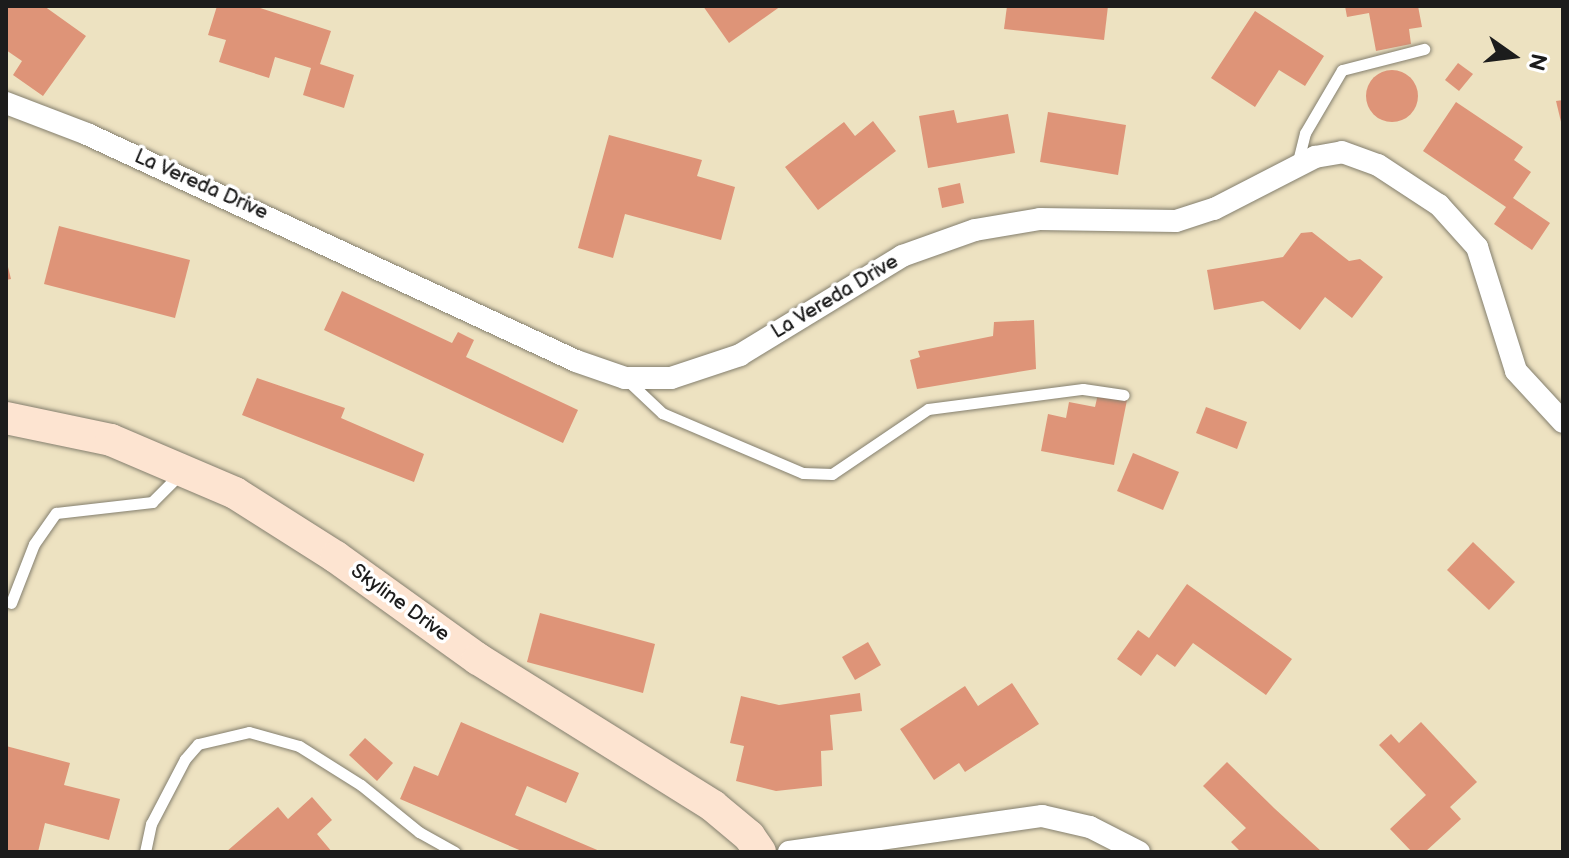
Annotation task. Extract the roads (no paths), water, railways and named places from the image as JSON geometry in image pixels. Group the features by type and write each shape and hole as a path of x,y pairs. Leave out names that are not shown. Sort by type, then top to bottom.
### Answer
{"street":[{"name":"La Vereda Drive","path":"6,103 87,134 576,361 625,378 671,378 740,355 902,256 975,230 1040,219 1176,221 1214,209 1297,165 1342,152 1378,165 1439,205 1477,247 1516,371 1563,422"},
{"name":"Skyline Drive","path":"6,418 111,440 184,469 284,523 478,659 704,800 738,825 760,852"},
{"path":"789,852 1042,816 1090,827 1139,852"}],"lane":[{"path":"1297,165 1305,133 1342,70 1424,49"},
{"path":"625,378 662,413 763,458 817,473 832,474 928,409 1083,389 1124,395"},
{"path":"11,603 34,544 56,513 152,502 184,469"},
{"path":"145,852 151,824 185,759 198,744 249,732 299,746 455,852"}]}
